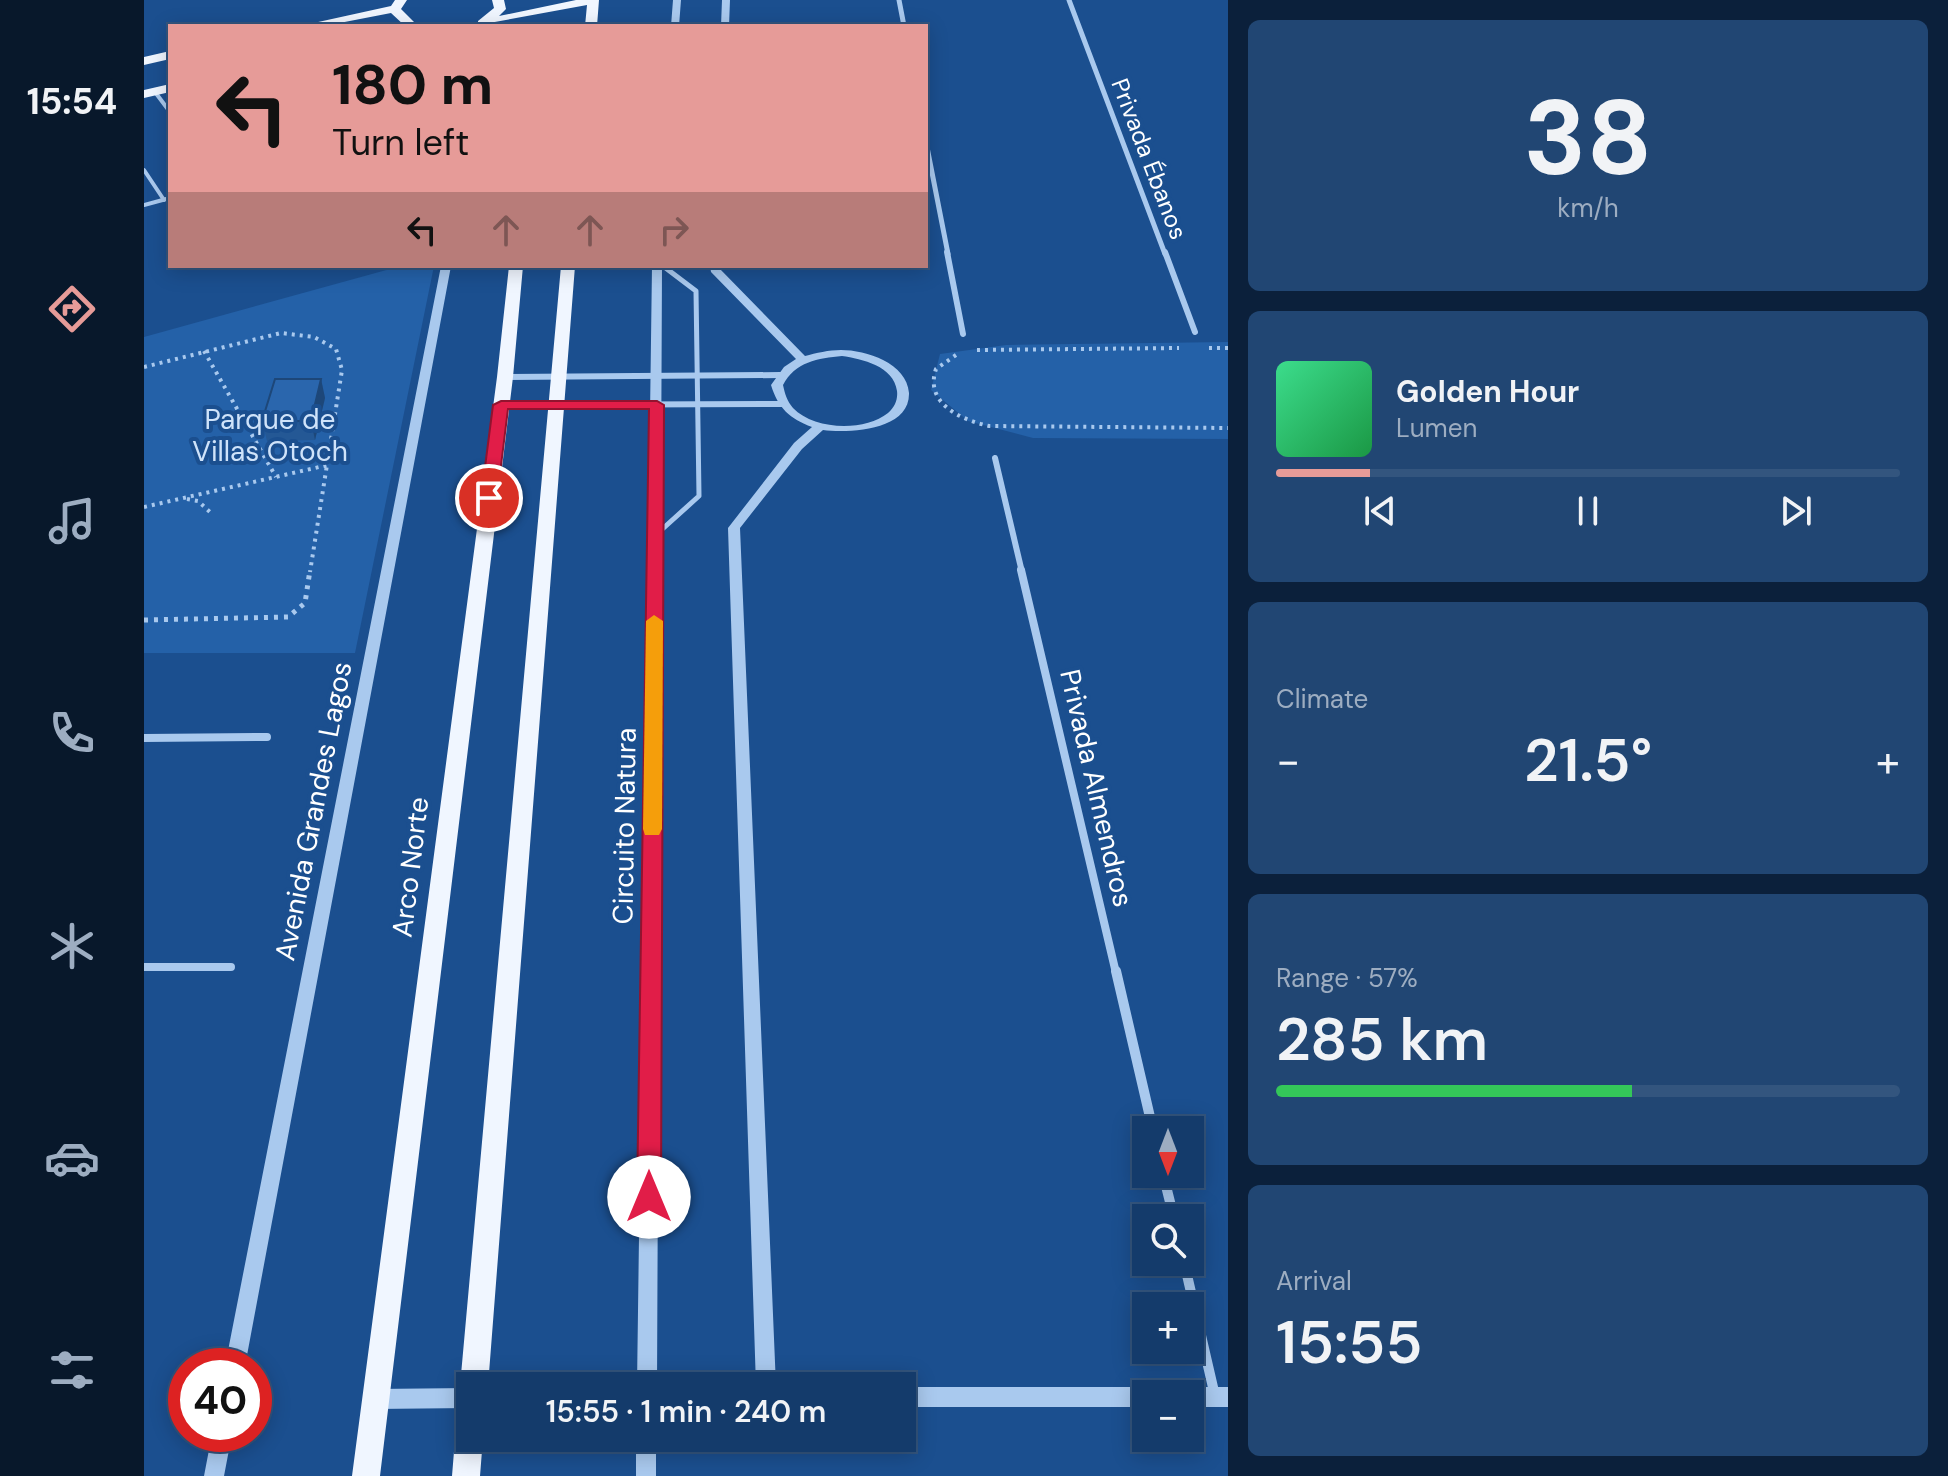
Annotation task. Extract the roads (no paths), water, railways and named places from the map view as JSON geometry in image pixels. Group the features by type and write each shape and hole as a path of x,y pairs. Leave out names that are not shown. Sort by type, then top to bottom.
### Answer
{"main road":[{"path":"480,24 500,9 498,0"},
{"path":"480,24 556,4 593,0 591,24"},
{"path":"553,24 556,4"},
{"path":"316,24 398,5 402,21 408,24"},
{"path":"340,19 353,6"},
{"path":"144,61 168,55"},
{"name":"Arco Norte","path":"366,1476 505,377 516,268"},
{"path":"475,1372 568,268"},
{"path":"466,1476 468,1452"}],"street":[{"path":"675,24 677,0"},
{"path":"725,24 726,0"},
{"path":"899,0 904,24"},
{"name":"Privada Ébanos","path":"1069,0 1195,332"},
{"path":"928,152 963,334"},
{"name":"Avenida Grandes Lagos","path":"238,1348 446,268"},
{"name":"Circuito Natura","path":"647,1372 660,268"},
{"path":"715,268 802,359"},
{"path":"505,377 781,375 802,359 832,354 863,356 896,374 904,386 904,399 898,411 864,427 820,426 792,413 783,404 778,395 781,375"},
{"path":"501,405 783,404"},
{"path":"765,1372 734,528 798,446 820,426"},
{"name":"Privada Almendros","path":"995,458 1150,1116"},
{"path":"144,738 267,737"},
{"path":"144,967 231,967"},
{"path":"1188,1276 1222,1397"},
{"path":"916,1397 1132,1397"},
{"path":"375,1399 456,1398"},
{"path":"214,1476 219,1452"},
{"path":"646,1452 646,1476"}],"lane":[{"path":"150,93 168,110"},
{"path":"144,170 167,199 144,205"},
{"path":"655,536 699,496 696,291 663,268"}],"park label":[{"name":"Parque de Villas Otoch","path":"270,435"}]}
